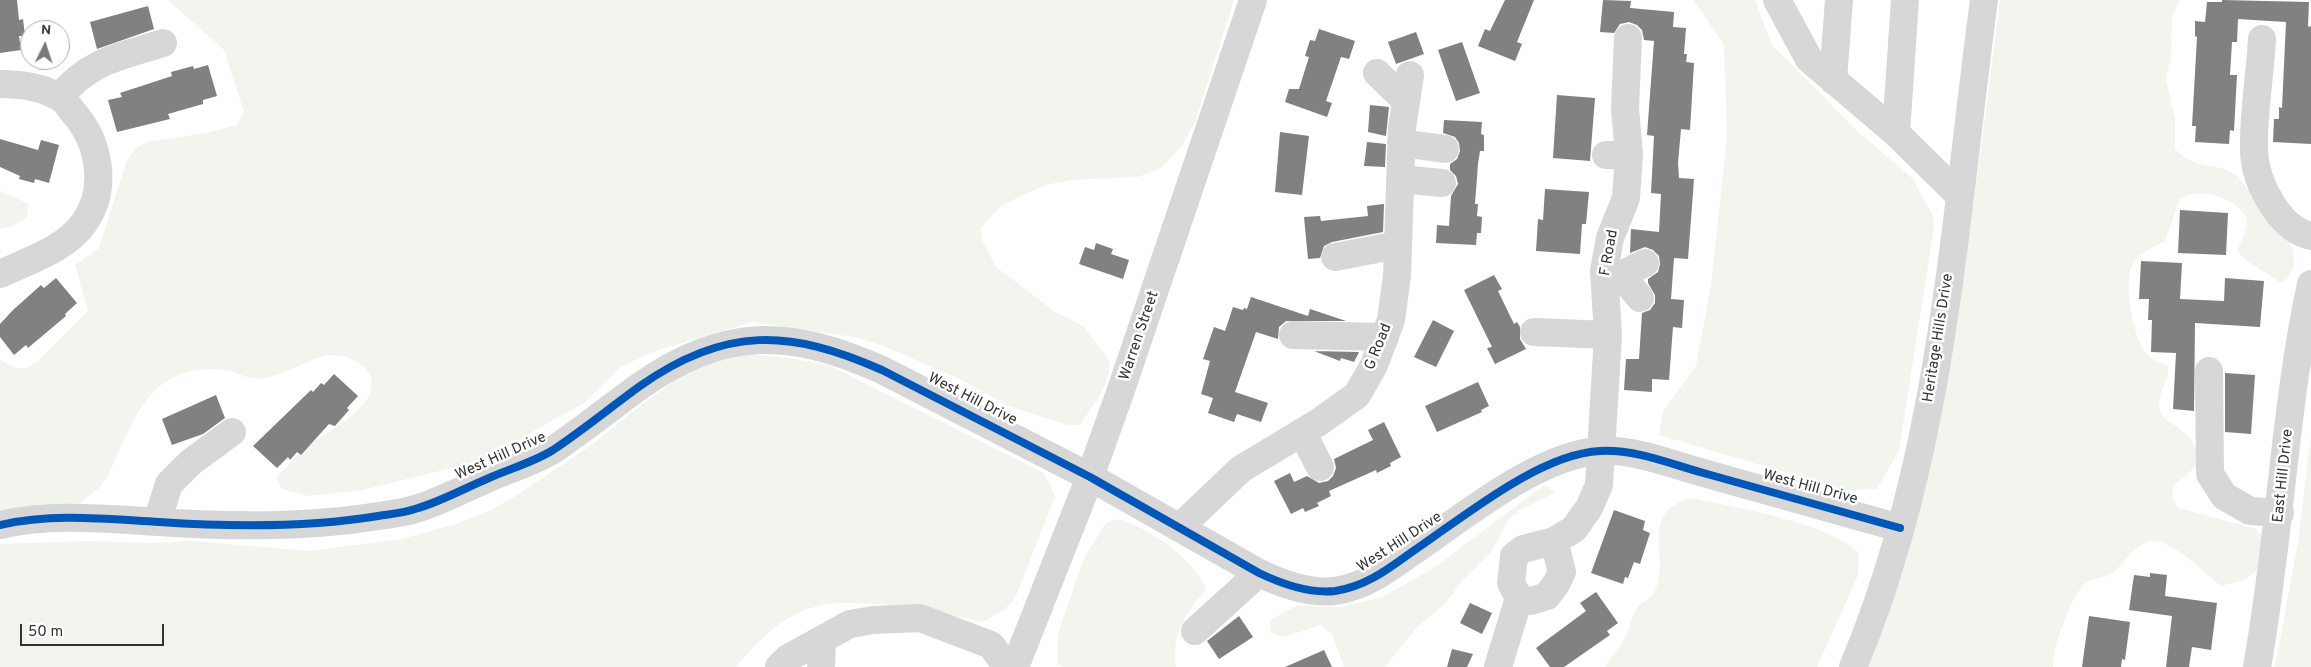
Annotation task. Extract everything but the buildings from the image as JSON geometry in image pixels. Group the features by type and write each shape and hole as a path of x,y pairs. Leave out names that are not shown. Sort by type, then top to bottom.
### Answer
{"street":[{"name":"Warren Street","path":"1015,667 1090,477 1253,0"},
{"path":"1777,0 1809,59 1896,133 1960,196"},
{"path":"1833,80 1839,0"},
{"path":"1896,133 1904,0"},
{"name":"Heritage Hills Drive","path":"1853,667 1870,625 1900,528 1932,388 1960,196 1984,0"},
{"path":"2262,39 2254,153 2263,188 2278,214 2299,233 2311,236"},
{"path":"60,97 74,80 102,63 163,43"},
{"name":"F Road","path":"1554,541 1574,529 1589,508 1600,485 1601,451 1614,375 1608,335 1623,270 1610,238 1626,198 1618,155 1617,107 1634,52"},
{"name":"G Road","path":"1180,527 1241,469 1279,459 1302,432 1357,395 1374,365 1391,320 1397,276 1401,143 1408,88 1377,72"},
{"path":"0,84 18,84 60,97 78,117 96,148 99,181 94,204 84,224 65,242 0,274"},
{"path":"1401,143 1445,149"},
{"path":"1400,179 1442,183"},
{"path":"1335,257 1398,245"},
{"path":"1623,270 1640,298"},
{"name":"East Hill Drive","path":"2258,667 2280,513 2294,388 2311,284"},
{"path":"1534,332 1608,335"},
{"path":"1293,335 1384,337"},
{"name":"West Hill Drive","path":"0,525 50,517 82,516 157,522 289,525 347,521 415,509 551,451 674,364 710,349 746,340 782,339 816,345 848,355 926,392 1090,477 1259,573 1282,584 1307,589 1334,591 1358,585 1385,571 1520,479 1548,464 1575,454 1601,451 1646,457 1900,528"},
{"path":"2209,371 2210,474 2224,496 2250,511 2280,513"},
{"path":"157,522 169,484 191,462 232,432"},
{"path":"1302,432 1320,467"},
{"path":"1498,667 1519,598 1511,583 1514,556 1523,549 1554,541 1562,572 1556,584 1547,596 1531,601 1519,598"},
{"path":"1195,631 1259,573"},
{"path":"779,667 788,658 821,654 850,624 872,620 920,618 991,645 1007,667"}],"shaded area":[{"path":"168,0 1234,0 1195,122 1182,146 1162,167 1138,177 1071,180 1045,185 1002,205 981,227 982,240 996,267 1057,313 1083,326 1110,362 1107,380 1095,403 1080,425 1068,425 1008,406 958,378 881,345 854,337 752,322 658,350 622,366 584,403 480,461 362,490 308,496 282,489 276,478 305,448 353,414 364,403 371,391 371,379 364,367 350,358 333,355 316,358 283,373 260,379 229,371 212,369 195,370 179,375 164,383 146,401 131,425 108,476 100,487 78,505 0,513 0,359 12,367 26,369 38,361 88,311 75,265 99,248 127,160 135,149 147,142 206,133 237,125 244,112 224,50"},
{"path":"1693,0 1755,0 1772,45 1856,130 1912,178 1933,216 1934,228 1899,450 1877,489 1845,490 1659,435 1663,411 1696,366 1711,285 1727,137 1724,44"},
{"path":"2000,0 2180,0 2172,17 2171,56 2166,79 2175,120 2175,149 2192,161 2223,169 2237,176 2289,240 2294,264 2290,274 2281,283 2247,261 2237,251 2247,225 2245,216 2239,208 2230,201 2207,194 2186,196 2179,201 2165,241 2143,253 2133,263 2129,283 2131,310 2143,348 2150,357 2168,367 2168,373 2159,401 2161,413 2192,440 2197,450 2199,464 2172,487 2174,502 2179,508 2256,529 2265,539 2262,566 2244,580 2221,586 2190,559 2172,547 2163,543 2149,541 2138,547 2114,572 2089,581 2080,589 2074,598 2059,635 2053,667 1864,667 1903,571 1924,489 1951,350 1973,210"},
{"path":"0,191 29,204 27,217 15,225 0,229"},
{"path":"746,353 828,365 1042,472 1050,484 1055,497 1015,598 1005,609 983,622 917,609 867,603 822,605 803,611 784,621 758,643 736,667 0,667 0,544 91,541 151,543 195,541 308,551 402,539 456,524 485,513 511,499 593,444 637,408 703,360"},
{"path":"2311,435 2311,667 2275,667 2298,542"},
{"path":"1544,485 1556,492 1520,510 1509,519 1490,553 1461,582 1446,603 1415,629 1385,667 1344,667 1332,634 1321,625 1283,637 1271,633 1270,620 1296,606 1341,607 1382,597 1434,568"},
{"path":"1693,498 1803,524 1825,532 1859,553 1858,575 1817,667 1605,667 1624,639 1638,607 1654,593 1659,579 1660,525 1665,513 1675,504"},
{"path":"1119,519 1144,529 1170,547 1193,568 1206,590 1192,607 1181,625 1176,645 1176,667 1064,667 1058,664 1058,634 1084,558 1106,523"}],"cycle path":[{"path":"0,525 20,521 59,518 99,518 214,525 269,525 324,523 406,511 434,503 546,454 671,366 701,352 730,344 758,340 787,341 817,347 849,356 882,370 1090,477 1259,573 1306,590 1335,591 1365,582 1392,566 1475,507 1526,476 1576,455 1600,451 1627,452 1654,458 1900,528"}]}
